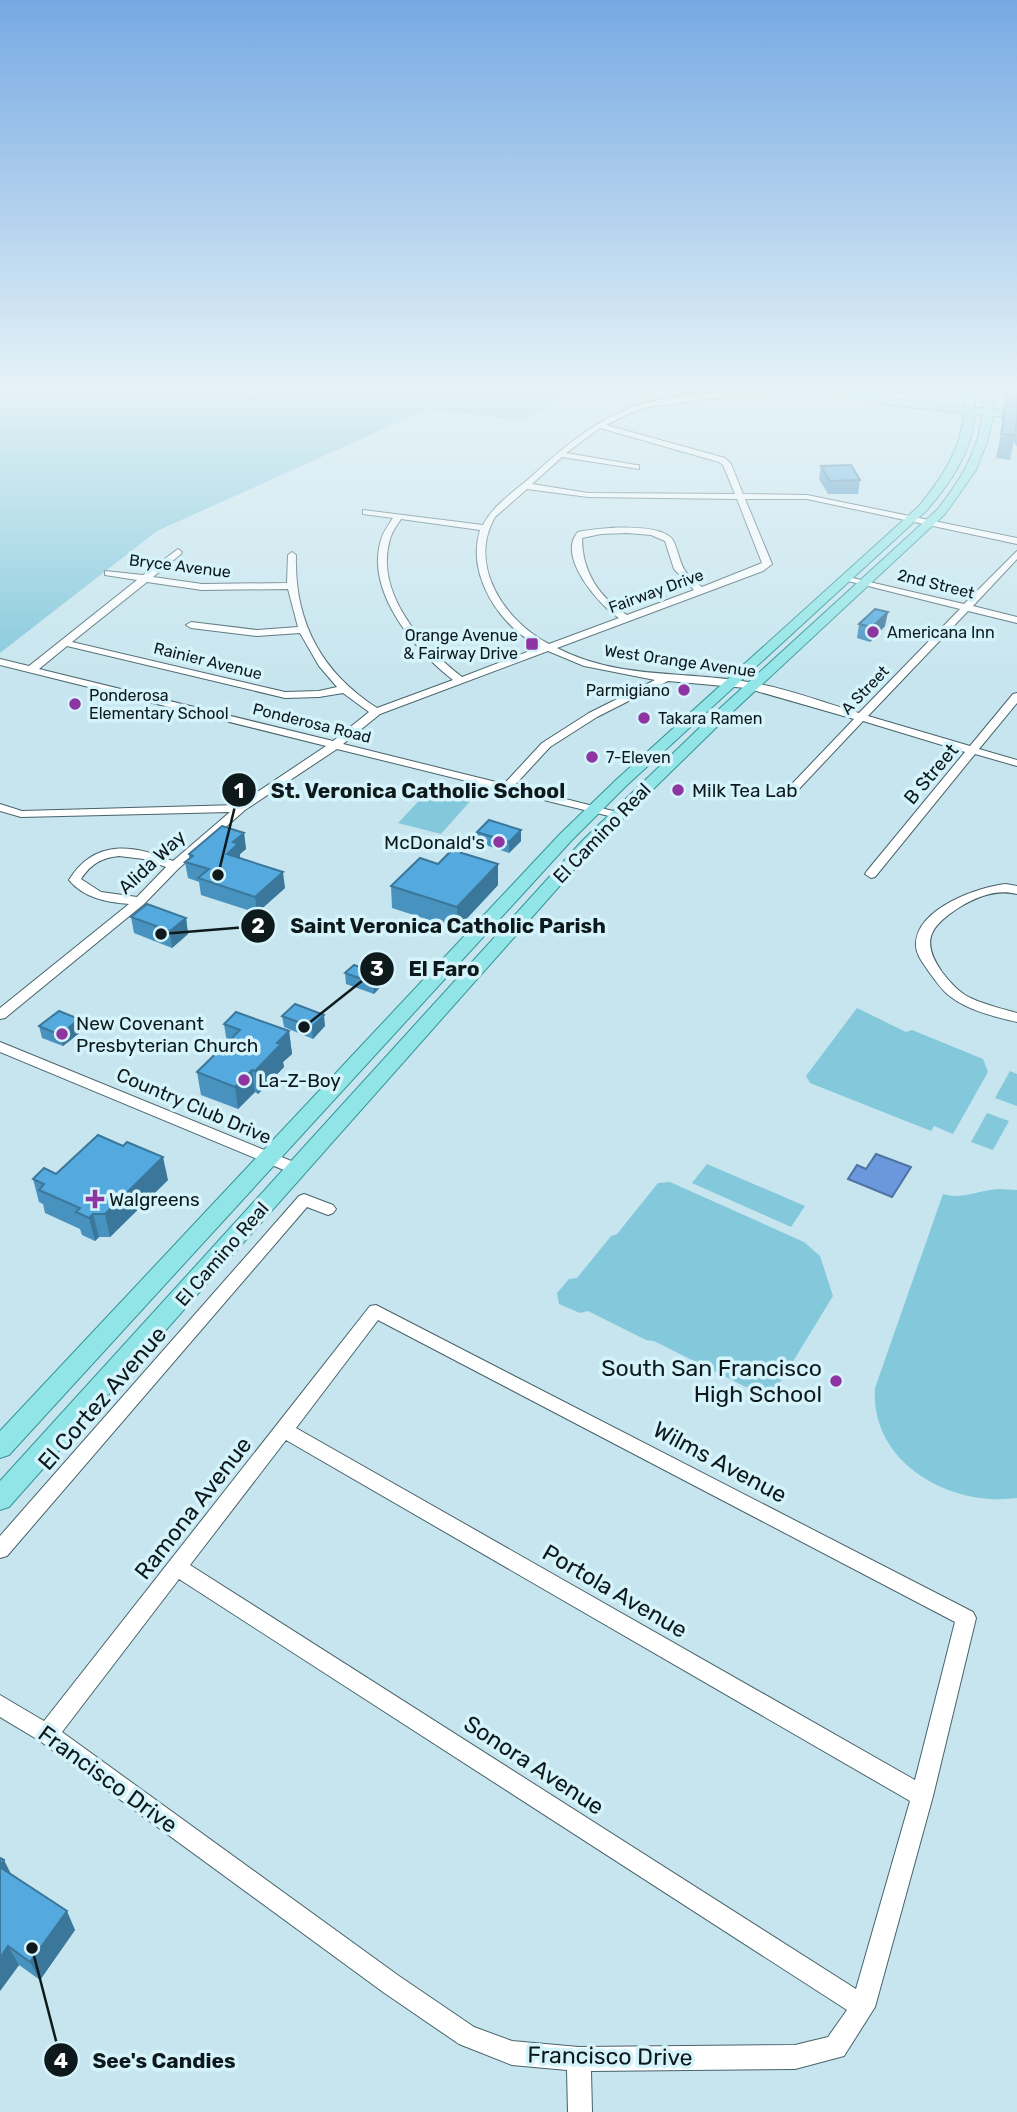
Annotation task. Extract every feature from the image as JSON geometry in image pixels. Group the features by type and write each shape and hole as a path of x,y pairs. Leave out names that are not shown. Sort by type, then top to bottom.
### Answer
{"main road":[{"name":"El Camino Real","path":"0,1448 592,810 913,518 940,488"},
{"name":"El Camino Real","path":"0,1499 617,815 932,522 959,488"}],"street":[{"path":"366,512 484,528 492,516 524,488"},
{"path":"537,488 588,495 807,497 1017,541"},
{"name":"Fairway Drive","path":"335,745 376,712 767,564 737,488"},
{"path":"398,516 386,544 384,560 384,576 396,612 423,649 442,668 460,680"},
{"name":"West Orange Avenue","path":"484,528 480,558 489,589 510,620 527,636 547,648 581,662 666,678 754,686 1017,763"},
{"path":"626,618 600,598 583,575 576,549 578,537 582,534 643,532 663,535 669,540 671,555 679,570 701,591"},
{"path":"31,670 178,552"},
{"name":"A Street","path":"794,788 1017,554"},
{"path":"292,555 290,586 302,630 319,659 345,689 376,712"},
{"name":"Bryce Avenue","path":"108,573 224,589 290,586"},
{"name":"2nd Street","path":"847,578 1017,620"},
{"path":"191,625 257,633 302,630"},
{"name":"Rainier Avenue","path":"66,643 285,695 303,696 345,689"},
{"name":"Ponderosa Road","path":"0,662 617,815"},
{"path":"508,786 545,745 593,715 666,678"},
{"name":"B Street","path":"871,874 1017,696"},
{"name":"Alida Way","path":"0,1015 140,901 174,866 241,808 335,745"},
{"path":"0,807 21,814 241,808"},
{"path":"140,901 102,898 86,892 75,880 80,868 90,858 118,852 141,852 174,866"},
{"path":"1017,888 998,888 974,894 935,918 924,935 922,945 925,956 948,989 962,998 1017,1018"},
{"name":"Country Club Drive","path":"0,1047 296,1169"},
{"name":"El Cortez Avenue","path":"0,1550 304,1200 328,1209"},
{"name":"Ramona Avenue","path":"47,1734 376,1311"},
{"name":"Wilms Avenue","path":"376,1311 966,1618"},
{"name":"Portola Avenue","path":"284,1430 922,1796"},
{"name":"Sonora Avenue","path":"177,1568 863,2007"},
{"name":"Francisco Drive","path":"0,1705 47,1734 391,1984 467,2036 512,2053 579,2059 795,2057 835,2047 863,2007 922,1796 966,1618"},
{"path":"579,2059 580,2112"}],"shaded area":[{"path":"0,488 253,488 157,531 0,653"},
{"path":"431,788 473,798 441,834 398,823"},
{"path":"857,1008 906,1032 912,1030 983,1059 988,1072 953,1134 934,1126 931,1131 810,1083 806,1076"},
{"path":"1010,1071 1017,1074 1017,1106 995,1098"},
{"path":"987,1113 1009,1121 993,1150 971,1142"},
{"path":"707,1164 805,1206 791,1227 692,1183"},
{"path":"670,1182 804,1242 820,1256 833,1296 770,1399 588,1311 580,1313 559,1304 557,1293 569,1279 577,1278 658,1183"},
{"path":"999,1189 1017,1190 1017,1498 991,1499 941,1487 900,1458 886,1438 877,1415 875,1388 943,1194 963,1195"}],"water":[{"path":"876,1154 911,1167 892,1197 848,1179 857,1165 866,1169"}],"building":[{"path":"875,609 888,612 872,627 859,624"},
{"path":"489,820 521,830 509,842 477,832"},
{"path":"222,826 244,833 233,842 238,844 227,854 283,872 255,897 198,878 209,869 185,862 193,856 189,854"},
{"path":"452,850 498,864 457,907 391,886 420,858 438,864"},
{"path":"147,904 186,918 170,931 131,917"},
{"path":"354,965 381,974 373,983 345,973"},
{"path":"295,1004 324,1015 312,1027 282,1016"},
{"path":"59,1011 79,1019 60,1035 39,1026"},
{"path":"236,1012 289,1031 277,1043 281,1044 255,1071 252,1070 235,1087 197,1072 240,1030 224,1024"},
{"path":"98,1135 123,1146 127,1142 163,1157 105,1214 93,1214 89,1218 76,1212 80,1208 39,1190 44,1184 33,1179 44,1168 56,1174"},
{"path":"0,1867 67,1911 30,1962 8,1946 0,1958"}],"place":[{"name":"Americana Inn","path":"873,632"},
{"name":"Orange Avenue & Fairway Drive","path":"532,644"},
{"name":"Parmigiano","path":"684,690"},
{"name":"Ponderosa Elementary School","path":"75,704"},
{"name":"Takara Ramen","path":"644,718"},
{"name":"7-Eleven","path":"592,757"},
{"name":"Milk Tea Lab","path":"678,790"},
{"name":"McDonald's","path":"499,842"},
{"name":"St. Veronica Catholic School","path":"218,875"},
{"name":"Saint Veronica Catholic Parish","path":"161,934"},
{"name":"El Faro","path":"304,1027"},
{"name":"New Covenant Presbyterian Church","path":"62,1034"},
{"name":"La-Z-Boy","path":"244,1080"},
{"name":"Walgreens","path":"95,1199"},
{"name":"South San Francisco High School","path":"836,1381"},
{"name":"See's Candies","path":"32,1948"}]}
